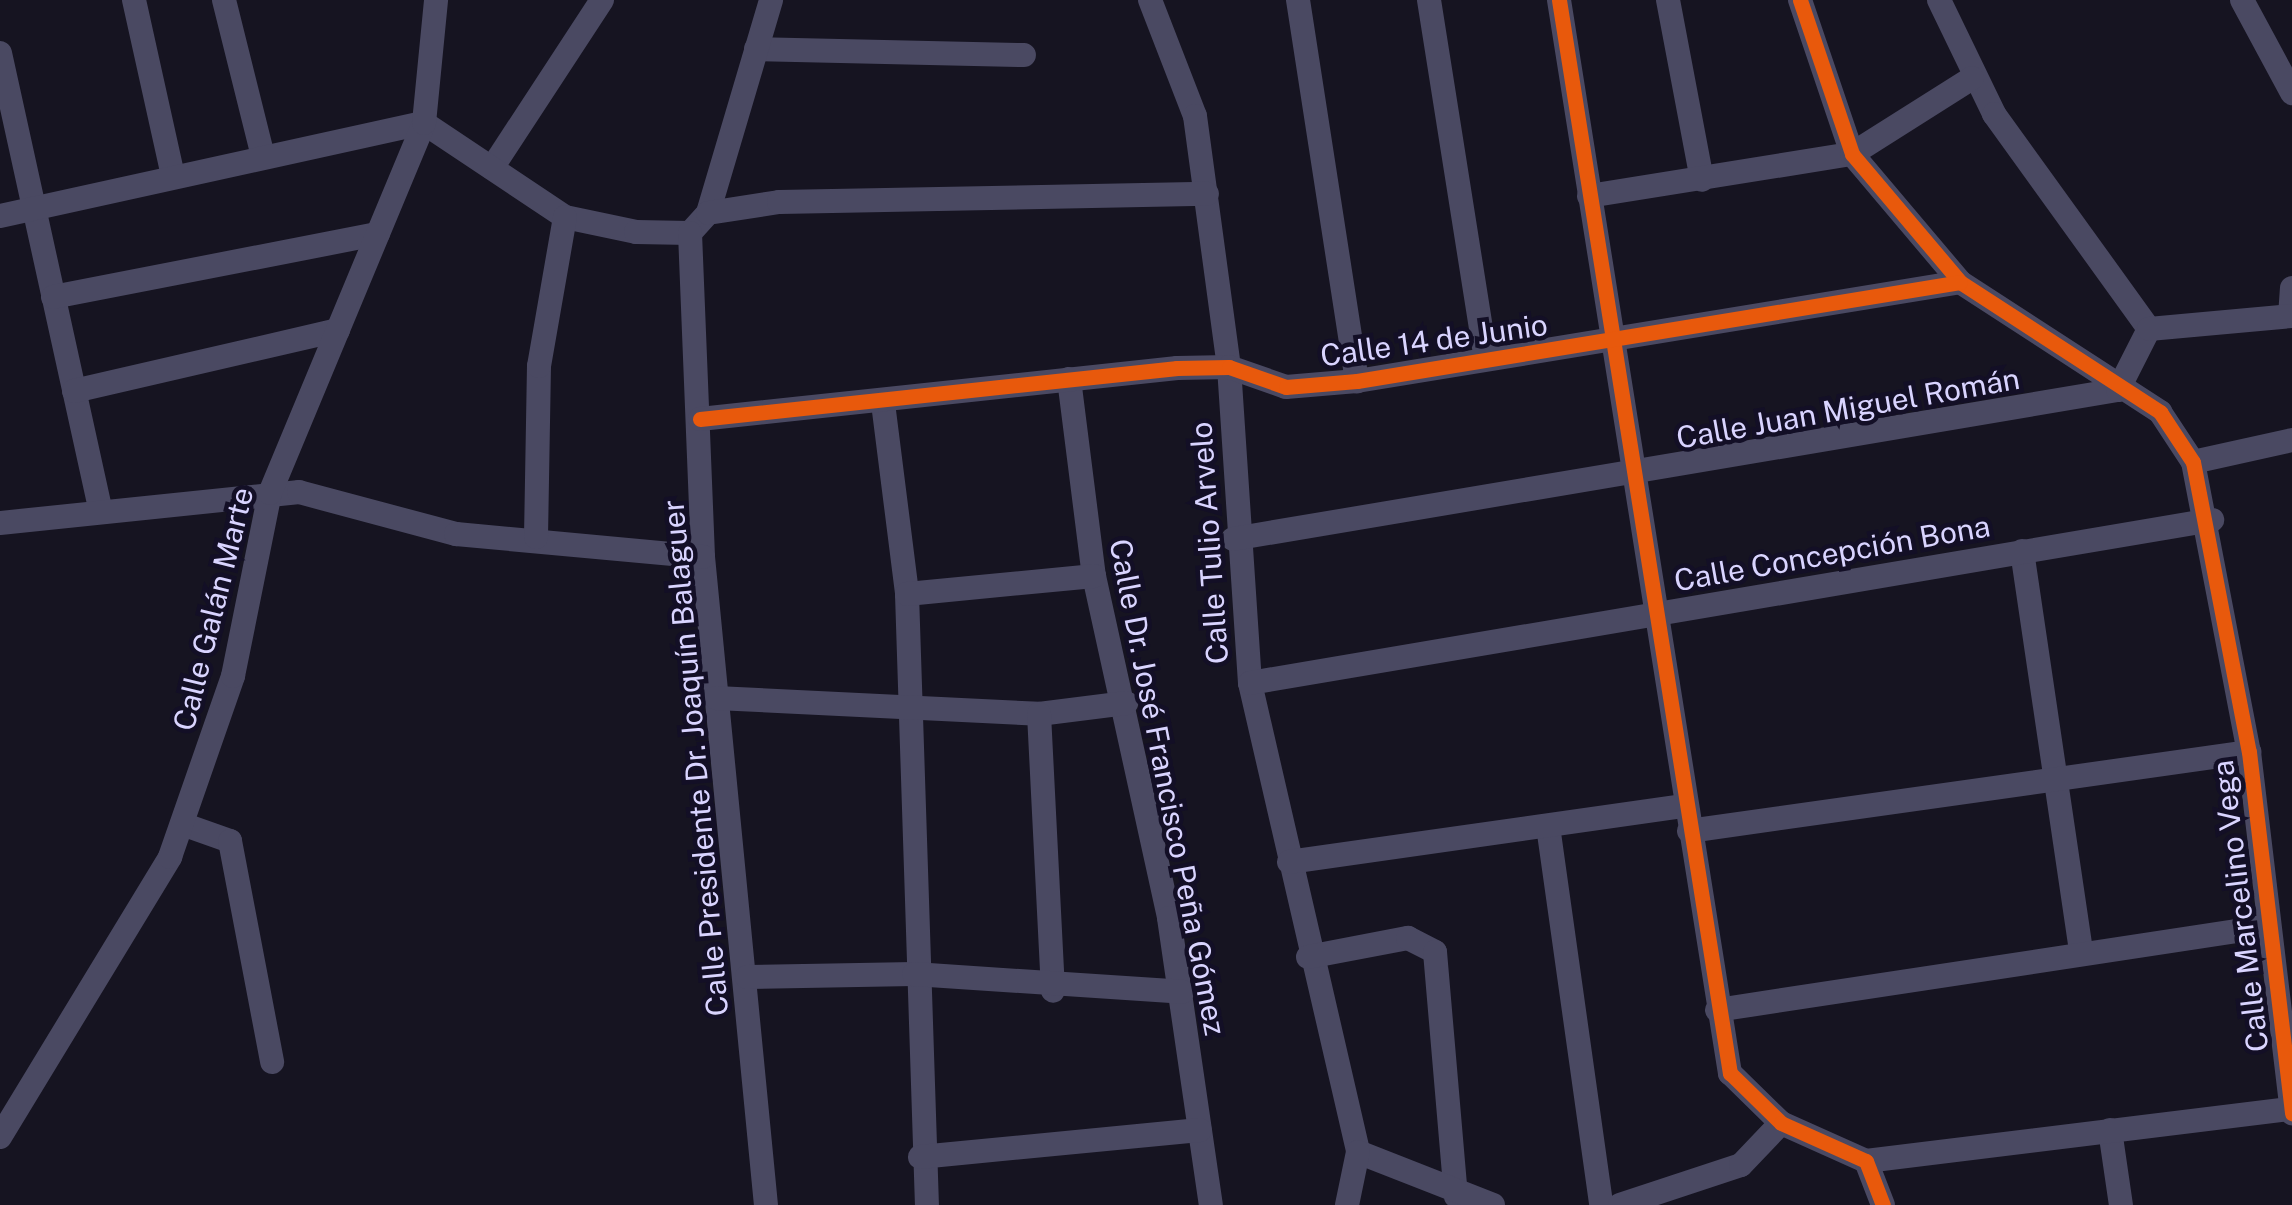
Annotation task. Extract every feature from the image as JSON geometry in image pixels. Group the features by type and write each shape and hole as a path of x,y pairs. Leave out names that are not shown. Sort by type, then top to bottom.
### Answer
{"street":[{"path":"134,0 173,176"},
{"path":"224,0 263,157"},
{"name":"Calle Galán Marte","path":"0,1137 182,824 233,676 270,493 424,122 436,0"},
{"path":"492,168 602,0"},
{"path":"0,216 424,122 565,217 690,233 708,212 771,0"},
{"name":"Calle Tulio Arvelo","path":"1150,0 1195,116 1229,368 1233,539 1250,683 1308,957 1358,1152"},
{"path":"1298,0 1358,381"},
{"path":"1430,0 1486,359"},
{"path":"1559,0 1730,1073 1781,1123 1866,1161 2292,1111"},
{"path":"1668,0 1702,180"},
{"name":"Calle Marcelino Vega","path":"1800,0 1852,154 1960,282 2118,390 2160,412 2193,462 2212,520 2249,752 2292,1111"},
{"path":"1939,0 1972,78 2149,329"},
{"path":"2242,0 2292,93"},
{"path":"756,50 1024,56"},
{"path":"0,53 100,508"},
{"path":"1589,196 1852,154 1972,78"},
{"path":"708,212 1207,194"},
{"path":"536,537 539,365 565,217"},
{"name":"Calle Presidente Dr. Joaquín Balaguer","path":"690,233 703,556 747,977 749,1109 766,1205"},
{"path":"53,297 378,234"},
{"name":"Calle 14 de Junio","path":"700,419 883,404 1069,379 1229,368 1286,387 1358,381 1960,282"},
{"path":"2149,329 2291,316 2292,288"},
{"path":"2118,390 2149,329"},
{"path":"74,391 338,330"},
{"name":"Calle Dr. José Francisco Peña Gómez","path":"1069,379 1094,576 1126,703 1183,992 1211,1205"},
{"name":"Calle Juan Miguel Román","path":"1233,539 1635,476 2118,390"},
{"path":"883,404 907,594 903,707 920,1157 927,1205"},
{"path":"2193,462 2292,440"},
{"path":"1,516 270,493 456,534 536,537 703,556"},
{"name":"Calle Concepción Bona","path":"1250,683 2212,520"},
{"path":"2022,551 2080,952"},
{"path":"907,594 1094,576"},
{"path":"716,698 1039,714 1126,703"},
{"path":"1039,714 1053,991"},
{"path":"1289,862 1548,826 1686,819 2058,786 2249,752"},
{"path":"182,824 230,841 272,1062"},
{"path":"1548,826 1601,1205"},
{"path":"1717,1010 2269,926"},
{"path":"1308,957 1408,938 1435,952 1456,1196"},
{"path":"747,977 914,974 1053,991 1183,992"},
{"path":"1620,1205 1741,1165 1781,1123"},
{"path":"920,1157 1199,1130"},
{"path":"2110,1130 2122,1205"},
{"path":"1347,1205 1358,1152 1456,1196 1493,1205"},
{"path":"1866,1161 1883,1205"}],"cycle path":[{"path":"1559,0 1730,1073 1781,1123 1866,1161 1883,1205"},
{"path":"1800,0 1852,154 1960,282 2160,412 2193,462 2249,752 2292,1113"},
{"path":"700,419 1177,368 1229,367 1286,387 1357,381 1960,282"}]}
